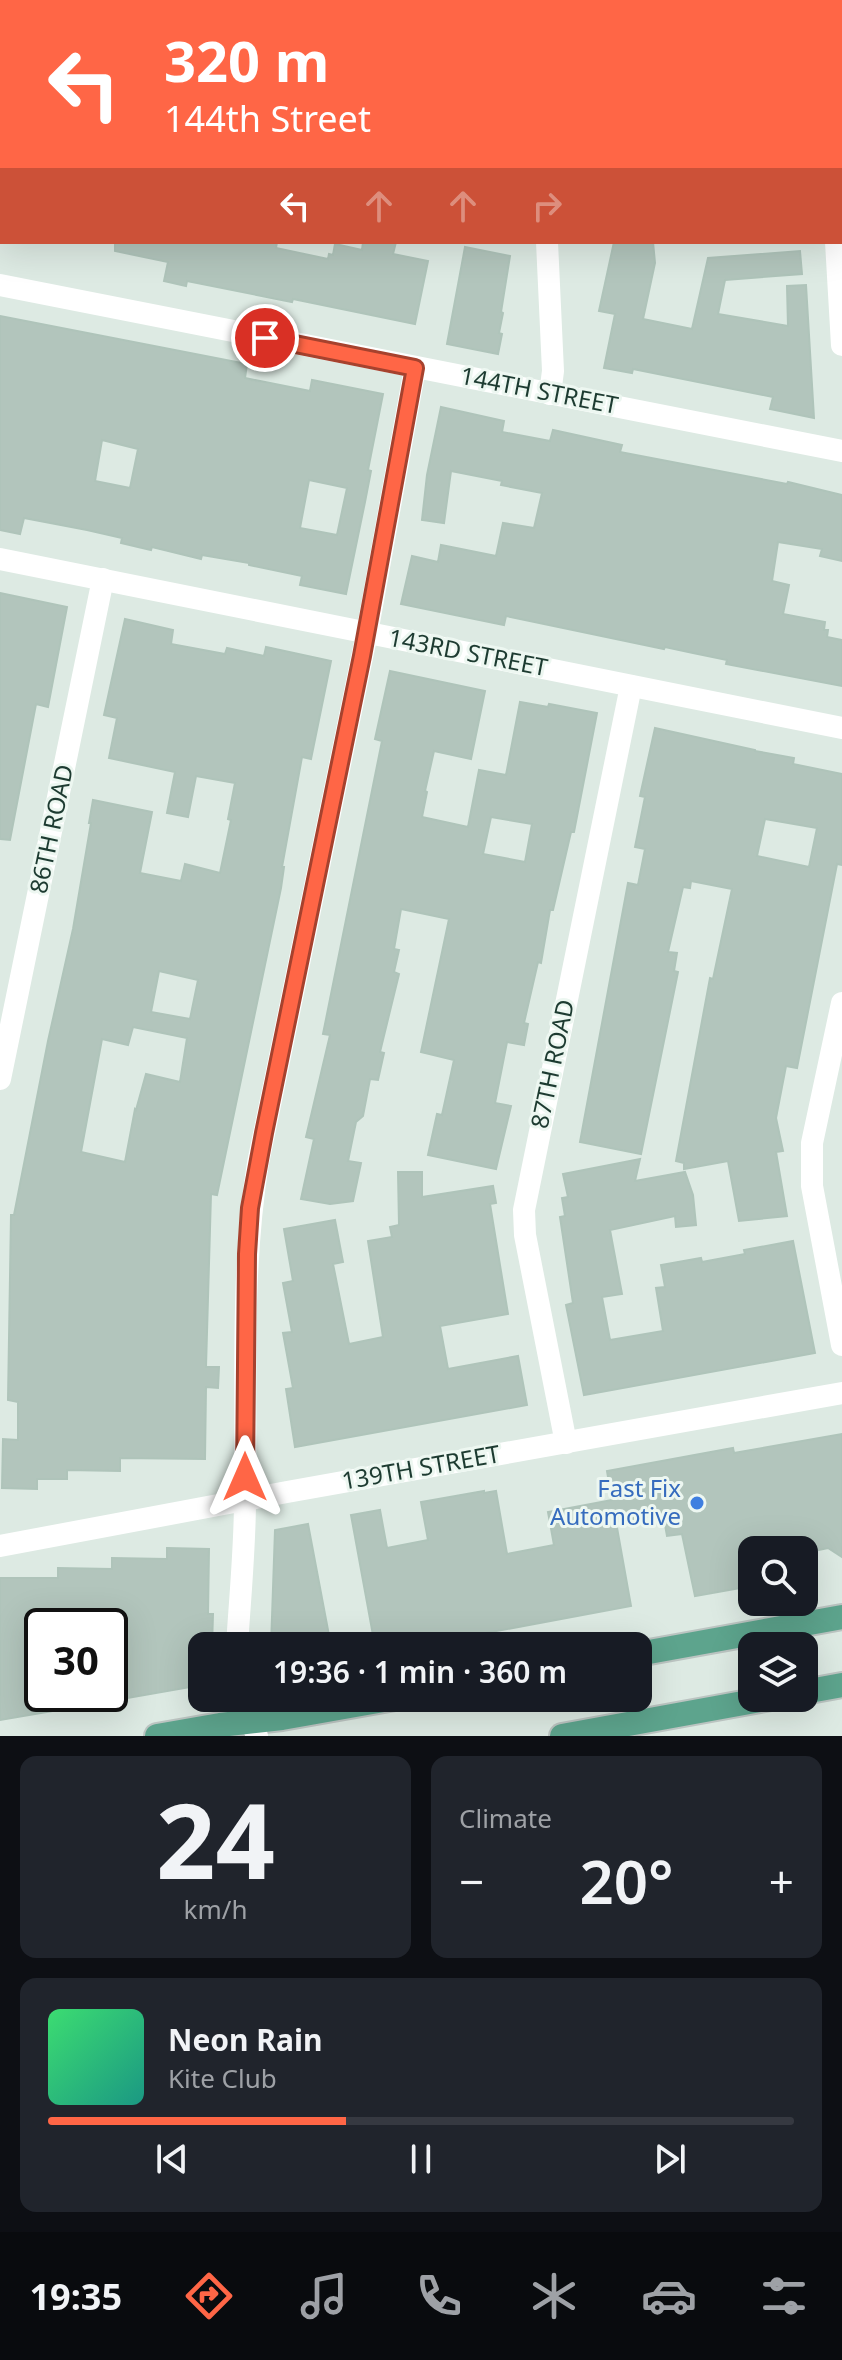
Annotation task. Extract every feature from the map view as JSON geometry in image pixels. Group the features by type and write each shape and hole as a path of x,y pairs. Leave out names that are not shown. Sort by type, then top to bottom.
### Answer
{"main road":[{"path":"652,1651 842,1617"},
{"path":"818,1689 842,1685"},
{"path":"562,1736 738,1704"},
{"path":"157,1736 254,1729 282,1718 316,1712"}],"street":[{"path":"547,244 553,371 550,394"},
{"path":"836,244 842,345"},
{"name":"144TH STREET","path":"0,285 842,451"},
{"path":"238,1632 245,1502 250,1208 367,633 415,368"},
{"name":"143RD STREET","path":"0,559 842,728"},
{"name":"86TH ROAD","path":"0,1079 103,579"},
{"name":"87TH ROAD","path":"566,1443 525,1235 524,1210 631,686"},
{"path":"842,1003 812,1143 811,1164 812,1186 842,1345"},
{"name":"139TH STREET","path":"0,1546 842,1393"}],"building":[{"path":"115,244 277,244 276,248 328,259 329,254 333,255 335,244 362,250 363,244 396,244 393,254 428,261 415,324 293,299 292,302 187,281 186,286 164,281 168,262 115,251"},
{"path":"614,244 653,244 655,263 643,319 692,329 708,258 800,251 802,274 725,280 718,314 788,326 787,286 806,285 814,418 770,409 773,397 633,369 632,373 604,368 615,314 599,311"},
{"path":"465,247 510,256 498,354 447,344"},
{"path":"0,316 247,364 245,378 310,391 312,380 383,394 346,594 300,585 302,576 249,563 202,555 201,559 152,547 151,550 121,543 122,538 24,518 20,534 0,530","holes":["102,440 138,449 130,488 95,481","309,480 347,488 337,535 300,528"]},
{"path":"441,407 504,421 502,432 550,441 553,430 622,445 620,452 788,482 842,495 842,561 820,556 822,549 778,542 772,581 789,585 783,614 825,622 827,637 842,640 842,686 506,616 504,625 401,604 412,556 438,562 441,545 496,556 503,523 534,528 542,493 451,471 444,523 422,520 427,475"},
{"path":"0,593 67,607 48,707 36,704 10,840 0,839"},
{"path":"125,619 173,630 171,644 225,654 227,648 264,656 266,647 331,661 311,759 302,757 281,888 217,1195 211,1194 206,1367 219,1367 218,1388 206,1387 205,1459 120,1458 120,1471 67,1470 67,1479 37,1479 37,1489 2,1488 3,1439 18,1440 18,1402 8,1400 11,1215 14,1215 73,929 93,800 152,812 140,873 181,881 185,864 220,873 231,820 228,819 235,783 196,776 188,817 167,813 175,772 109,758 117,718 104,715","holes":["159,971 198,980 190,1019 151,1012","133,1027 187,1038 180,1082 146,1074 135,1109 125,1162 81,1152 102,1039 128,1045"]},
{"path":"390,671 485,691 471,759 434,751 425,791 422,817 468,827 479,770 506,775 520,702 597,713 574,832 571,832 553,910 550,910 541,963 538,962 524,1023 528,1024 524,1045 507,1042 495,1103 511,1106 496,1169 428,1155 437,1114 442,1115 454,1060 421,1052 449,919 401,909 394,949 399,950 394,972 399,974 380,1052 384,1053 378,1080 370,1079 363,1116 356,1122 348,1161 361,1163 353,1201 330,1204 301,1199 314,1139 306,1137 330,1035 323,1034 382,741 375,739","holes":["491,817 532,824 525,862 483,854"]},
{"path":"655,728 794,758 793,764 842,774 842,865 837,864 797,1068 786,1066 776,1118 783,1151 776,1152 787,1216 739,1221 728,1161 684,1169 684,1163 676,1161 710,978 713,979 732,889 691,881 690,888 683,887 668,952 677,953 674,971 678,972 641,1154 580,1142 628,883 638,885 645,849 635,847 645,797 640,796","holes":["765,819 817,828 809,867 757,856"]},
{"path":"640,1159 635,1181 685,1172 693,1195 696,1225 676,1227 675,1216 610,1230 622,1294 602,1297 610,1340 663,1331 656,1288 665,1287 661,1265 701,1258 702,1262 793,1241 815,1353 584,1395 566,1305 573,1303 560,1217 565,1216 562,1198 568,1197 563,1174"},
{"path":"398,1172 422,1172 422,1197 493,1186 496,1203 490,1204 508,1314 440,1326 448,1369 518,1356 527,1405 295,1447 286,1389 293,1388 283,1333 292,1332 283,1283 293,1281 284,1229 335,1220 343,1262 333,1264 349,1344 383,1337 368,1241 392,1237 390,1227 399,1225"},
{"path":"842,1434 842,1557 828,1548 818,1550 818,1536 738,1536 738,1588 695,1596 682,1534 667,1536 663,1514 616,1522 631,1606 491,1632 372,1632 351,1515 380,1510 387,1548 428,1540 421,1502 496,1491 507,1554 554,1545 548,1512 612,1500 607,1471 733,1448 734,1453"},
{"path":"308,1524 328,1632 271,1632 275,1530"},
{"path":"167,1548 209,1549 208,1614 213,1614 212,1632 188,1632 188,1687 128,1698 128,1608 24,1608 24,1712 47,1712 0,1720 0,1578 58,1578 58,1568 112,1569 112,1558 167,1559"}],"place":[{"name":"Fast Fix Automotive","path":"697,1503"}],"route":[{"path":"245,1477 250,1208 367,633 415,368 265,338"}]}
